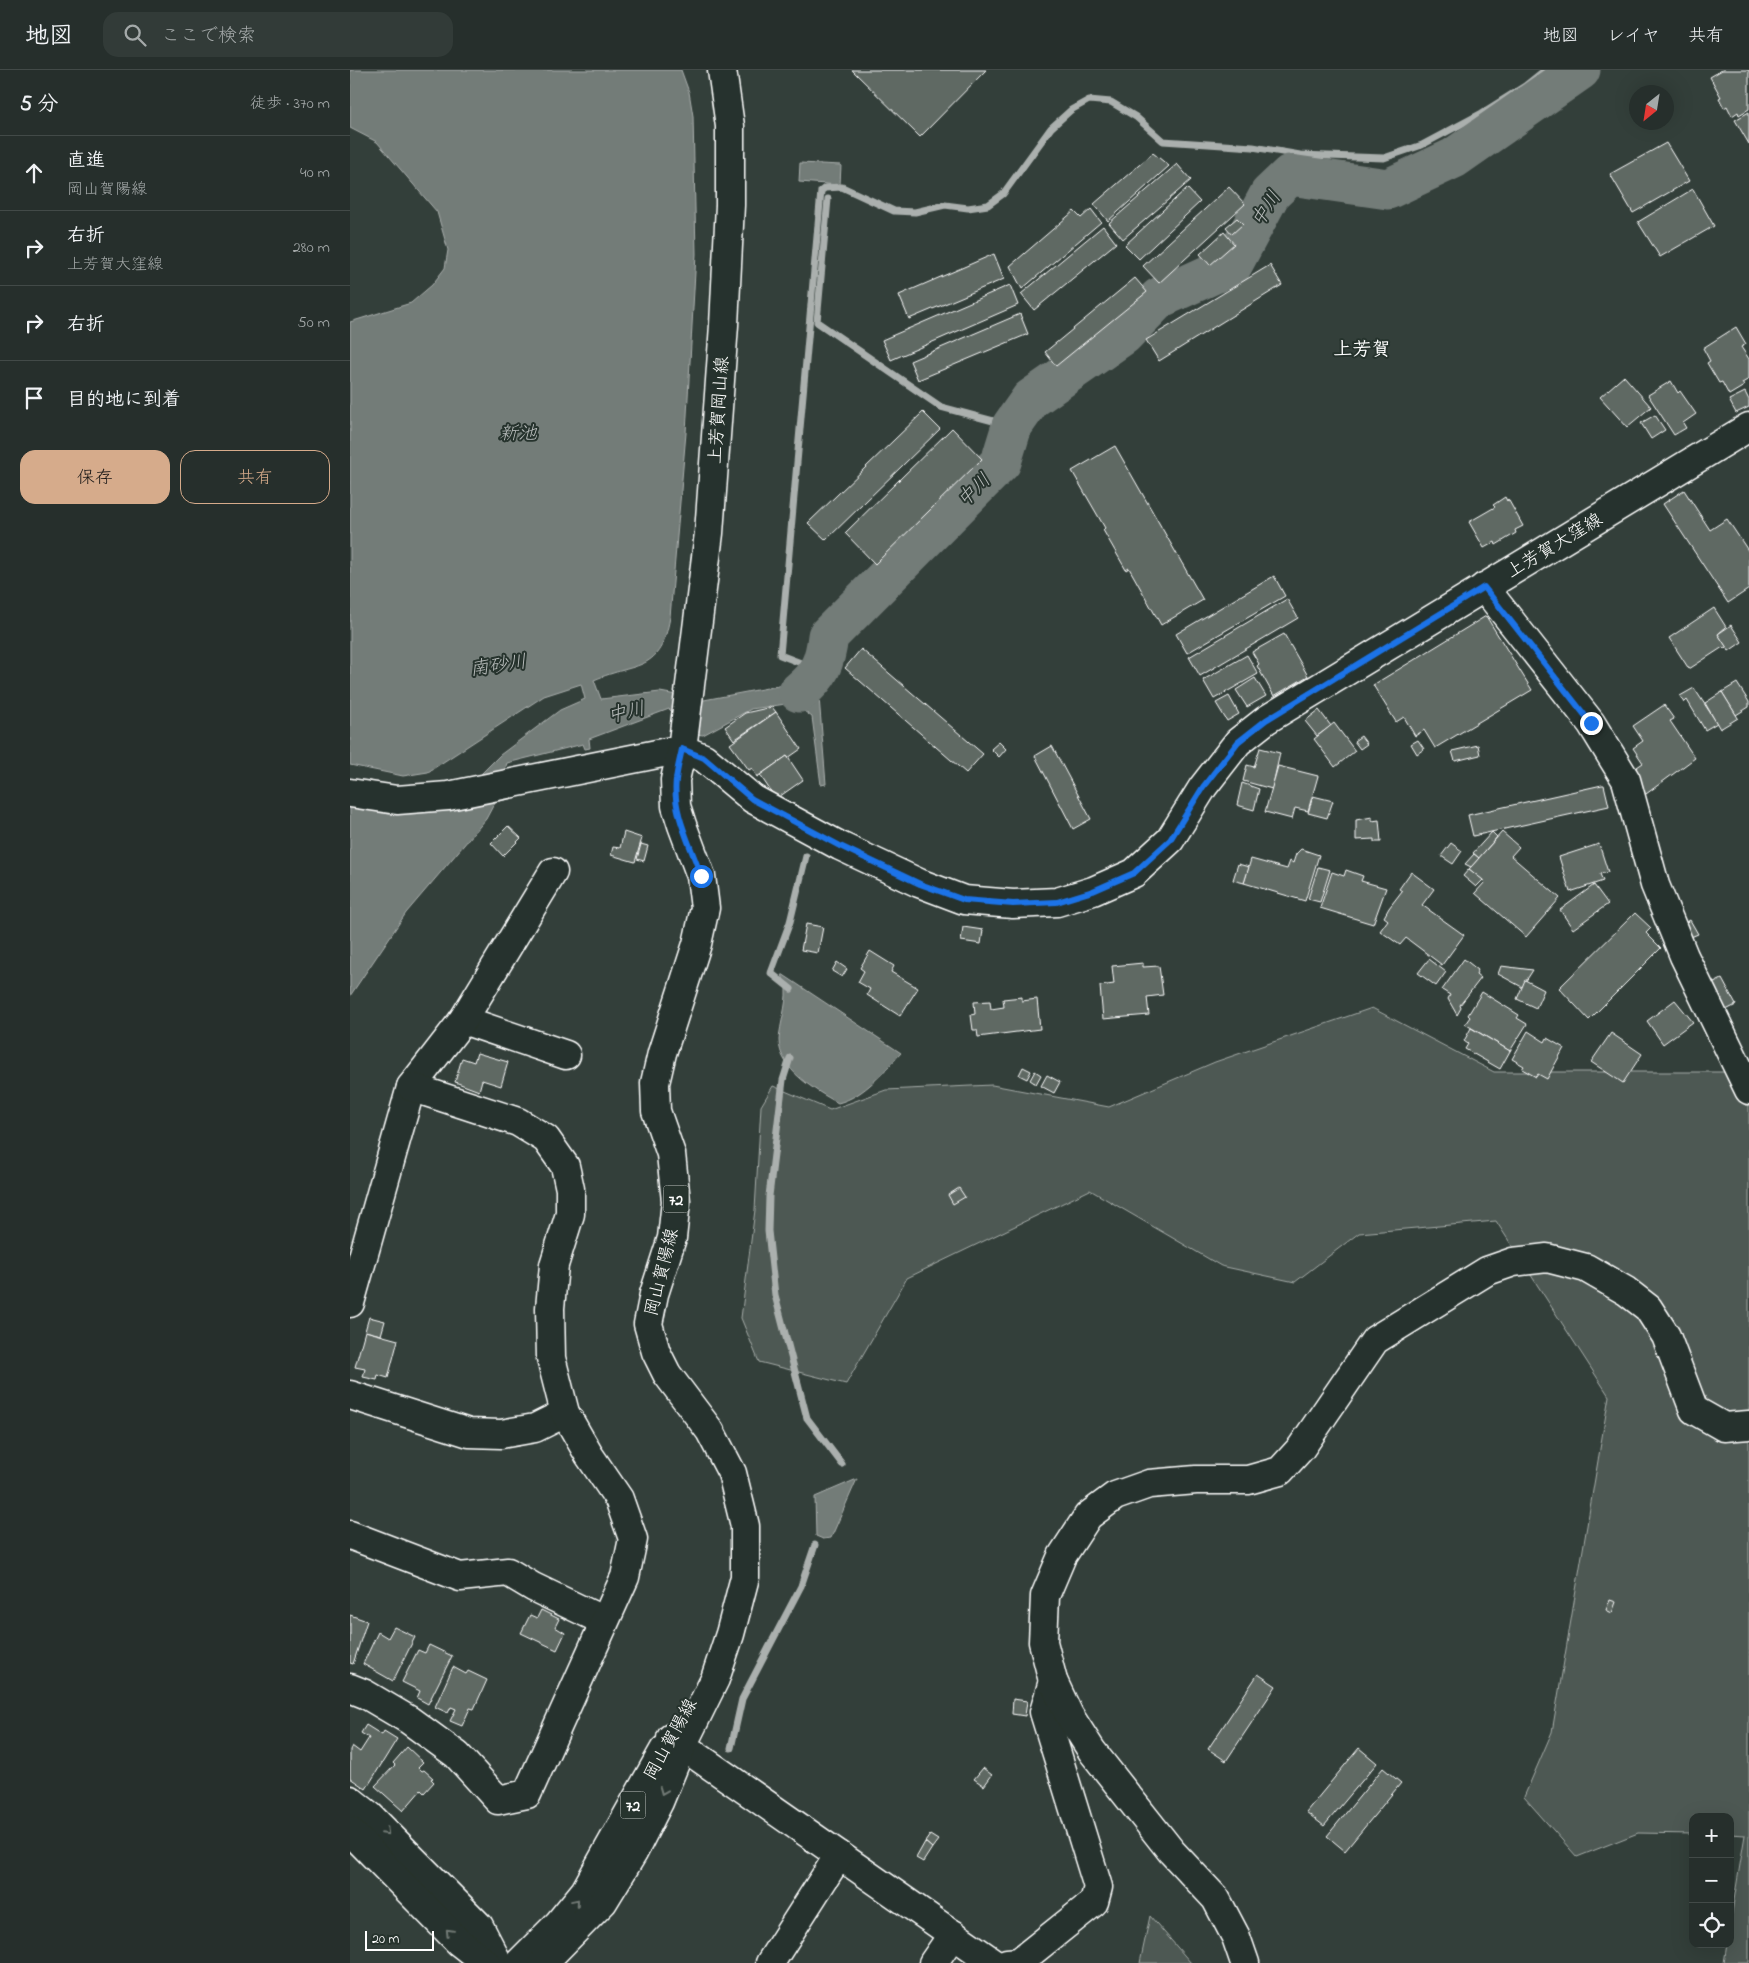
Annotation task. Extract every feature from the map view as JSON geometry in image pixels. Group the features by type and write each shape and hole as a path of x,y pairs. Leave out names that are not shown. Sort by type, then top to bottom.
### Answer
{"street":[{"name":"上芳賀岡山線","path":"682,743 709,533 725,307 730,205 730,126 722,70"},
{"name":"上芳賀大窪線","path":"682,743 704,758 752,799 840,846 920,884 964,900 1013,904 1057,902 1093,891 1134,873 1170,840 1203,787 1238,742 1266,720 1749,427"},
{"path":"1484,587 1591,723 1626,780 1655,885 1684,956 1749,1090"},
{"path":"350,793 397,800 448,796 682,743"},
{"name":"岡山賀陽線","path":"519,1963 558,1924 585,1891 676,1742 730,1634 746,1577 745,1526 732,1473 710,1431 667,1374 656,1352 648,1324 654,1294 672,1238 676,1201 671,1154 656,1111 655,1083 662,1053 697,944 705,908 701,876 676,806 675,780 682,743"},
{"path":"350,1303 411,1087 463,1020 553,872"},
{"path":"463,1020 566,1055"},
{"path":"350,1688 365,1694 409,1720 457,1755 498,1800 527,1794 625,1577 633,1539 619,1499 589,1455 566,1413 551,1358 550,1308 554,1265 570,1214 570,1189 565,1166 546,1140 518,1122 411,1087"},
{"path":"1245,1963 1236,1937 1216,1899 1171,1851 1092,1751 1069,1715 1053,1681 1043,1642 1045,1596 1062,1556 1088,1516 1115,1496 1149,1484 1196,1480 1248,1480 1280,1471 1301,1448 1375,1340 1487,1271 1513,1262 1547,1258 1586,1268 1626,1291 1648,1308 1666,1336 1694,1410 1724,1427 1749,1425"},
{"path":"350,1395 469,1433 502,1434 526,1430 566,1413"},
{"path":"350,1535 460,1577 508,1572 533,1587 604,1620"},
{"path":"1007,1963 1019,1962 1094,1902 1098,1886 1044,1712 1053,1681"},
{"path":"676,1742 994,1963"},
{"name":"岡山賀陽線","path":"543,1963 603,1902 633,1853 658,1802 676,1742"},
{"path":"350,1800 370,1816 479,1926 498,1963"},
{"path":"350,1831 459,1942 486,1963"},
{"path":"770,1963 839,1856"},
{"path":"933,1963 953,1934"}],"shaded area":[{"path":"1372,1008 1494,1072 1749,1072 1749,1963 1724,1963 1726,1948 1734,1948 1734,1900 1745,1835 1734,1834 1734,1813 1689,1813 1689,1834 1638,1833 1577,1857 1524,1797 1552,1732 1609,1396 1496,1221 1359,1233 1295,1282 1221,1266 1090,1190 907,1278 846,1384 759,1362 741,1318 755,1210 761,1106 773,1086 830,1110 886,1090 992,1085 1109,1107 1215,1062"},
{"path":"1150,1916 1191,1963 1140,1963"}],"water":[{"name":"新池","path":"350,70 681,70 689,92 693,116 696,254 686,433 670,617 666,635 653,657 635,667 594,680 601,699 660,692 704,700 799,682 810,673 817,663 821,651 821,637 828,645 832,658 827,667 830,673 835,674 819,697 826,784 821,785 812,717 793,703 751,709 703,735 696,734 669,709 589,739 590,748 585,749 583,744 507,763 495,802 486,819 406,913 350,996 350,805 381,812 426,812 466,806 482,773 500,755 560,710 585,699 581,684 544,696 428,772 403,776 350,765 350,322 411,303 432,285 445,268 448,250 437,212 377,142 350,128"},
{"path":"800,163 841,165 840,185 799,182"},
{"path":"782,974 901,1053 873,1082 848,1100 838,1103 819,1092 792,1070 785,1061 781,1051 779,1040 786,995"},
{"path":"857,1479 831,1538 823,1539 816,1536 815,1497"}],"building":[{"path":"852,70 986,70 920,137"},
{"path":"1722,70 1749,70 1749,109 1739,115 1738,112 1732,116 1727,106 1724,108 1719,98 1721,97 1710,77"},
{"path":"1749,112 1749,144 1735,120"},
{"path":"1666,143 1689,181 1633,213 1610,174"},
{"path":"1153,153 1169,166 1108,221 1094,204"},
{"path":"1177,164 1191,180 1123,239 1109,223"},
{"path":"1229,187 1245,204 1159,283 1143,266"},
{"path":"1187,188 1200,202 1139,259 1125,245"},
{"path":"1693,189 1714,226 1660,257 1638,222"},
{"path":"1091,209 1101,222 1022,289 1010,266 1074,211 1081,218"},
{"path":"1237,218 1243,224 1232,234 1226,227"},
{"path":"1103,226 1116,243 1034,310 1021,294"},
{"path":"1224,232 1234,244 1210,265 1200,254"},
{"path":"994,254 1004,279 909,319 899,295"},
{"path":"1270,265 1282,285 1159,361 1146,340"},
{"path":"1135,278 1147,292 1056,366 1045,352"},
{"path":"1010,285 1018,305 891,360 882,340"},
{"path":"1020,314 1028,334 918,380 910,361"},
{"path":"1736,327 1746,344 1741,347 1749,359 1749,379 1742,383 1744,386 1729,395 1722,382 1719,383 1707,363 1710,361 1703,348"},
{"path":"1624,376 1651,407 1627,427 1600,397"},
{"path":"1671,381 1678,393 1680,391 1696,414 1683,423 1686,428 1674,435 1648,395"},
{"path":"1745,392 1749,400 1749,407 1736,413 1729,400"},
{"path":"923,412 940,429 826,540 808,523"},
{"path":"1655,415 1665,430 1651,439 1641,423"},
{"path":"952,428 982,459 875,564 845,533"},
{"path":"1115,446 1203,600 1161,625 1129,568 1126,570 1103,530 1105,528 1072,471"},
{"path":"1684,490 1710,530 1727,519 1749,552 1749,589 1728,603 1663,504"},
{"path":"1505,497 1523,526 1515,530 1516,533 1496,545 1495,542 1484,548 1469,522 1495,507 1493,505"},
{"path":"1274,576 1285,596 1187,653 1176,634"},
{"path":"1287,599 1298,618 1200,676 1189,657"},
{"path":"1714,608 1726,627 1718,634 1727,647 1723,647 1689,669 1669,638"},
{"path":"1486,616 1532,690 1435,748 1424,730 1415,736 1404,717 1396,722 1373,685"},
{"path":"1731,625 1742,642 1729,651 1718,634"},
{"path":"1284,634 1308,676 1274,696 1257,666 1259,664 1252,652"},
{"path":"861,649 983,754 966,773 845,668"},
{"path":"1247,655 1258,674 1214,699 1203,680"},
{"path":"1255,678 1266,696 1247,707 1236,690"},
{"path":"1737,683 1749,702 1749,707 1736,715 1722,692"},
{"path":"1694,688 1717,723 1705,730 1687,700 1684,703 1680,696"},
{"path":"1722,692 1738,718 1720,729 1705,703"},
{"path":"1229,696 1239,714 1227,721 1216,703"},
{"path":"1664,705 1674,719 1670,721 1695,758 1646,794 1626,799 1628,773 1643,763 1633,748 1643,741 1633,726"},
{"path":"772,707 776,712 734,740 725,727 745,713"},
{"path":"1319,710 1331,726 1317,736 1305,721"},
{"path":"776,712 801,749 788,758 787,756 757,777 752,768 749,770 730,744"},
{"path":"1334,723 1355,751 1335,767 1314,739"},
{"path":"1361,736 1367,744 1360,749 1354,741"},
{"path":"1418,740 1424,749 1417,754 1411,744"},
{"path":"999,742 1006,749 999,757 991,749"},
{"path":"1478,745 1480,755 1455,761 1452,751"},
{"path":"1052,746 1091,819 1073,829 1035,756"},
{"path":"1260,748 1280,753 1272,789 1243,781 1247,765 1254,767"},
{"path":"787,756 803,780 776,799 760,775"},
{"path":"1278,766 1318,776 1308,811 1295,808 1292,819 1265,812"},
{"path":"1242,783 1259,789 1254,810 1237,805"},
{"path":"1604,785 1609,806 1473,836 1468,815"},
{"path":"1313,796 1333,801 1327,818 1308,813"},
{"path":"1372,817 1372,821 1379,820 1381,842 1374,842 1374,839 1356,840 1356,820"},
{"path":"508,826 521,838 503,856 491,843"},
{"path":"624,832 642,838 635,862 611,855 613,847 620,848"},
{"path":"1492,832 1497,837 1479,858 1473,853"},
{"path":"1502,832 1519,847 1511,856 1560,898 1526,937 1475,893 1485,882 1469,869"},
{"path":"1451,843 1462,851 1453,864 1441,856"},
{"path":"641,844 648,846 644,861 637,859"},
{"path":"1599,844 1608,872 1600,874 1603,881 1570,892 1559,857"},
{"path":"1301,849 1319,855 1305,901 1244,883 1251,859 1287,869 1290,861 1293,863 1296,854"},
{"path":"1474,854 1479,858 1471,867 1465,864"},
{"path":"1238,864 1249,867 1244,883 1233,880"},
{"path":"1318,867 1330,870 1320,902 1308,899"},
{"path":"1469,869 1483,880 1476,887 1463,876"},
{"path":"1346,870 1363,876 1361,881 1386,888 1373,924 1320,908 1332,872 1344,876"},
{"path":"1411,872 1434,889 1422,905 1464,935 1442,965 1406,938 1400,945 1380,931 1388,920 1384,917 1402,891 1399,889"},
{"path":"1594,885 1608,904 1573,929 1560,910"},
{"path":"1635,913 1651,928 1646,933 1661,948 1589,1020 1559,988"},
{"path":"1690,920 1698,934 1686,939 1680,926"},
{"path":"806,924 823,927 818,953 801,950"},
{"path":"963,927 983,930 981,944 961,941"},
{"path":"870,951 894,966 891,972 918,988 900,1016 867,995 870,989 858,982 864,971 860,968"},
{"path":"1429,959 1446,972 1436,986 1418,973"},
{"path":"1464,959 1478,970 1476,974 1481,978 1460,1005 1461,1008 1457,1015 1448,999 1450,995 1442,990"},
{"path":"837,962 847,969 842,977 832,971"},
{"path":"1143,963 1143,967 1159,966 1163,995 1147,997 1149,1015 1103,1019 1100,986 1114,984 1112,966"},
{"path":"1501,966 1533,970 1522,987 1498,974"},
{"path":"1722,979 1736,1005 1724,1011 1710,985"},
{"path":"1525,980 1544,990 1536,1008 1517,999"},
{"path":"1482,992 1519,1015 1517,1018 1527,1024 1510,1051 1465,1024 1470,1017 1468,1015"},
{"path":"1022,997 1022,1001 1037,999 1040,1029 978,1037 977,1030 973,1030 971,1015 975,1014 974,1002 990,1001 991,1009 1004,1007 1003,999"},
{"path":"1675,1000 1693,1022 1663,1044 1647,1021"},
{"path":"1471,1028 1510,1051 1500,1069 1465,1049 1468,1044 1464,1041"},
{"path":"1528,1031 1545,1042 1547,1038 1564,1048 1547,1079 1538,1074 1536,1077 1522,1069 1524,1066 1512,1059"},
{"path":"1611,1033 1642,1054 1623,1083 1591,1062"},
{"path":"477,1053 508,1062 501,1086 482,1080 479,1091 455,1082 462,1058 474,1062"},
{"path":"1023,1067 1031,1071 1027,1079 1019,1075"},
{"path":"1035,1071 1041,1075 1036,1084 1030,1080"},
{"path":"1047,1075 1060,1082 1054,1093 1041,1086"},
{"path":"959,1188 965,1197 953,1204 948,1195"},
{"path":"369,1317 385,1321 381,1335 365,1331"},
{"path":"365,1331 398,1340 388,1378 378,1375 377,1380 363,1377 365,1369 355,1367"},
{"path":"1610,1600 1616,1602 1612,1613 1606,1610"},
{"path":"541,1610 559,1619 555,1627 565,1633 557,1650 521,1633 530,1615 537,1618"},
{"path":"350,1615 367,1621 353,1664 350,1663"},
{"path":"394,1627 415,1637 393,1681 363,1664 378,1632 388,1638"},
{"path":"429,1645 452,1656 428,1704 417,1698 420,1691 402,1682 418,1650 425,1653"},
{"path":"453,1667 466,1674 468,1671 487,1680 474,1709 470,1708 462,1726 450,1721 456,1709 451,1707 448,1713 435,1707"},
{"path":"1258,1674 1276,1686 1226,1761 1208,1749"},
{"path":"1013,1699 1027,1701 1025,1716 1012,1714"},
{"path":"366,1725 382,1735 384,1731 397,1739 366,1789 350,1778 350,1750 352,1746 360,1752 369,1738 361,1733"},
{"path":"407,1747 423,1762 418,1767 433,1778 431,1779 434,1782 424,1793 421,1790 403,1811 375,1786 395,1765 393,1763"},
{"path":"1359,1748 1377,1763 1324,1826 1306,1812"},
{"path":"983,1768 992,1775 984,1786 974,1779"},
{"path":"1383,1768 1401,1783 1345,1851 1327,1836"},
{"path":"930,1835 938,1840 932,1848 925,1842"},
{"path":"925,1842 932,1848 923,1862 916,1858"}],"waterway":[{"path":"819,670 780,655 821,191 825,188 842,187 894,211 915,212 945,205 968,208 988,205 1003,194 1051,128 1071,110 1089,100 1111,102 1136,117 1163,141 1253,147 1300,155 1384,158 1422,145 1482,113 1525,86 1545,70"},
{"name":"中川","path":"799,692 817,674 823,661 828,636 1001,462 1012,426 1031,399 1123,335 1159,298 1232,265 1270,194 1290,175 1388,189 1454,158 1580,70"},
{"path":"828,199 817,322 941,407 1012,426"},
{"path":"791,989 771,973 790,922 806,856"},
{"path":"790,1058 783,1080 769,1196 768,1231 775,1295 807,1418 842,1464"},
{"path":"731,1748 742,1699 801,1586 815,1545"}],"district":[{"name":"上芳賀","path":"1362,348"}],"route":[{"path":"701,876 676,806 675,780 682,749 704,758 752,799 840,846 920,884 964,900 1013,904 1057,902 1093,891 1134,873 1170,840 1203,787 1238,742 1266,720 1484,587 1591,723"}],"water label":[{"name":"南砂川","path":"498,664"}]}
